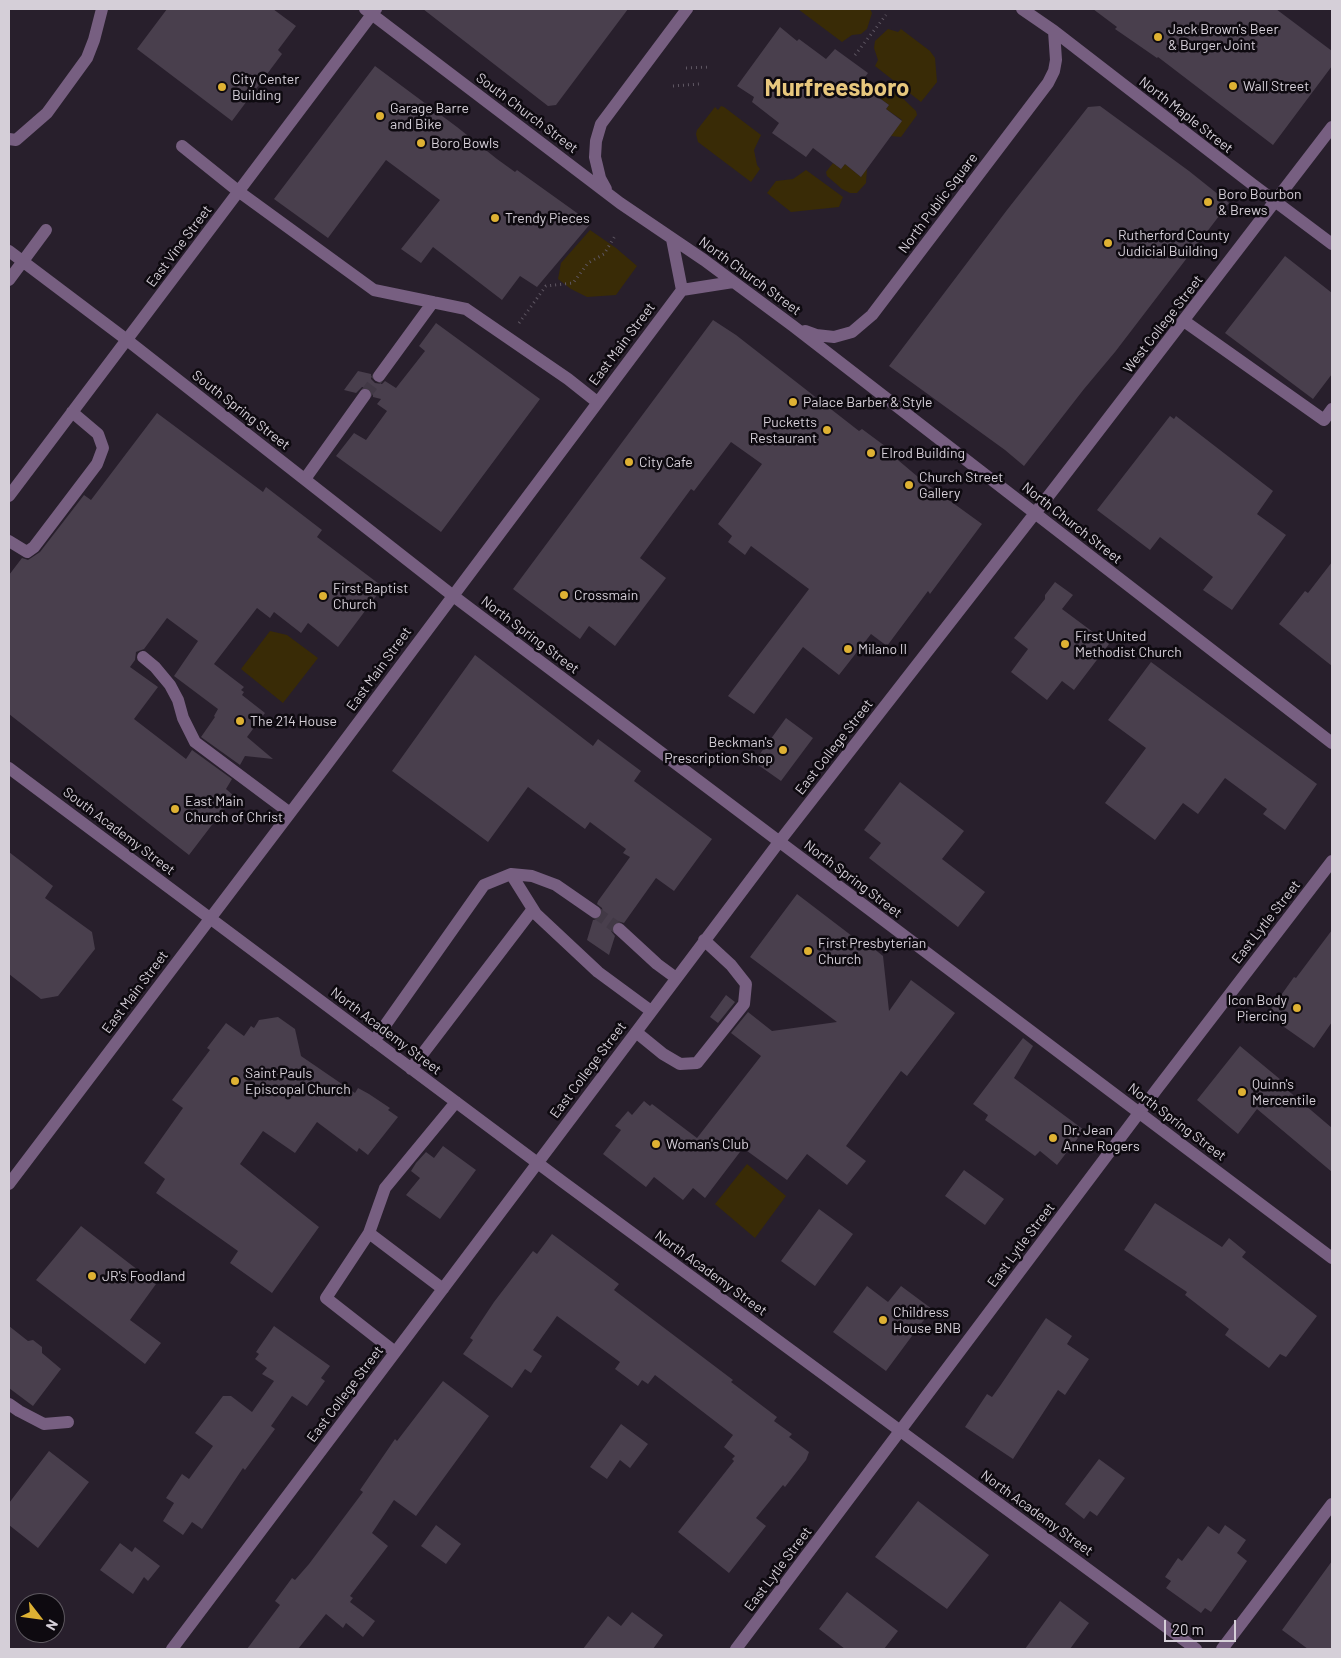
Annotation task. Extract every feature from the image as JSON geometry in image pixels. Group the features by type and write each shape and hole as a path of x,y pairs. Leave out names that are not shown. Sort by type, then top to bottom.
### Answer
{"street":[{"path":"9,140 16,140 46,113 87,58 102,9"},
{"path":"620,203 604,186 600,178 595,157 596,142 601,124 687,9"},
{"name":"North Maple Street","path":"1022,9 1054,30 1332,244"},
{"name":"South Church Street","path":"371,10 620,203 672,239"},
{"name":"East Vine Street","path":"9,496 371,10"},
{"name":"North Public Square","path":"794,326 816,335 834,337 852,332 872,315 1048,83 1054,71 1056,60 1054,30"},
{"name":"West College Street","path":"1035,514 1332,127"},
{"path":"182,146 238,191 374,290 466,309 597,402"},
{"path":"9,280 46,230"},
{"path":"672,239 682,290 733,282"},
{"name":"North Church Street","path":"672,239 794,326 1332,743"},
{"name":"South Spring Street","path":"9,251 127,340 452,595"},
{"name":"East Main Street","path":"9,1184 290,814 682,290"},
{"path":"380,376 432,302"},
{"path":"1184,321 1324,420 1332,409"},
{"path":"305,479 365,395"},
{"path":"9,542 27,552 34,547 97,464 103,448 98,434 72,412"},
{"name":"East College Street","path":"172,1649 704,940 1035,514"},
{"name":"North Spring Street","path":"452,595 1332,1258"},
{"path":"143,657 155,667 170,685 178,700 183,718 196,742 290,814"},
{"name":"South Academy Street","path":"9,768 210,918"},
{"name":"East Lytle Street","path":"736,1649 1139,1113 1332,861"},
{"path":"512,874 536,914 598,972 651,1011"},
{"path":"374,1041 484,885 512,874 532,876 556,885 595,912"},
{"path":"411,1069 533,909"},
{"name":"North Academy Street","path":"210,918 537,1163 1196,1649"},
{"path":"619,929 657,964 676,978"},
{"path":"636,1032 663,1054 680,1064 697,1064 744,1004 746,984 731,964 704,940"},
{"path":"396,1352 326,1298 369,1234 385,1188 456,1102"},
{"path":"369,1234 443,1289"},
{"path":"9,1404 44,1424 68,1422"},
{"path":"1222,1649 1332,1504"}],"path":[{"path":"855,55 886,15"},
{"path":"686,68 710,67"},
{"path":"673,86 699,84"},
{"path":"508,338 546,286 572,283 588,262 604,254 615,236"}],"shaded area":[{"path":"798,9 870,9 872,13 867,29 861,34 852,35 842,42"},
{"path":"888,29 898,32 901,29 930,51 935,58 937,82 921,102 875,66 878,60 874,48 875,41"},
{"path":"877,81 891,87 916,111 917,115 901,137 891,136 902,120 886,109 889,105 870,91"},
{"path":"721,106 761,135 754,150 757,165 760,169 751,182 698,142 697,130 715,107 718,110"},
{"path":"833,163 841,169 845,164 861,177 867,168 866,183 857,193 850,193 842,189 827,176 826,172"},
{"path":"806,170 843,197 839,207 791,212 767,193 776,181 793,179"},
{"path":"590,230 616,248 637,266 616,295 587,297 571,289 558,279 561,263"},
{"path":"270,631 287,635 318,658 283,703 241,669"},
{"path":"747,1164 786,1196 755,1238 715,1204"}],"building":[{"name":"City Center Building","path":"167,9 273,9 296,26 278,50 282,54 232,121 137,49"},
{"path":"423,9 628,9 556,105 548,106"},
{"path":"1093,9 1276,9 1332,51 1332,66 1273,145 1158,57 1115,29 1117,27"},
{"path":"780,27 797,41 799,39 826,59 835,49 868,73 860,84 889,105 886,109 902,121 861,177 845,164 841,169 813,148 806,157 772,133 779,123 752,102 754,97 737,86"},
{"path":"375,66 497,159 515,172 517,170 591,223 537,287 520,276 502,300 433,247 421,263 401,249 440,200 386,160 328,238 274,199"},
{"path":"1100,106 1189,171 1229,203 1115,352 1024,466 1005,450 889,366 1088,107"},
{"path":"1285,256 1332,293 1332,374 1313,399 1225,333"},
{"path":"713,320 736,335 859,431 862,429 893,452 892,455 924,482 982,524 930,594 928,591 887,646 871,634 839,675 803,647 754,714 728,696 809,589 751,546 745,555 728,542 732,536 718,524 762,464 731,442 694,491 691,489 640,558 666,578 615,646 589,626 580,639 513,589"},
{"path":"436,323 540,399 441,532 336,456 354,433 366,440 387,411 377,404 381,399 373,397 373,392 369,388 362,387 356,393 344,390 358,371 371,374 371,379 375,383 382,384 385,381 396,388 425,351 419,346"},
{"path":"157,413 263,492 266,487 322,530 317,537 383,587 338,647 308,623 301,633 274,612 270,618 257,608 214,664 244,687 241,690 244,692 242,695 265,713 247,737 273,759 245,756 240,765 201,737 215,717 218,709 174,676 198,641 167,618 144,649 136,652 135,660 130,667 158,687 134,719 186,759 192,750 232,779 226,789 234,796 189,855 9,714 9,575 22,558 28,560 40,552 84,495 91,500"},
{"path":"1170,416 1174,419 1176,416 1273,491 1257,514 1286,535 1232,610 1203,590 1213,577 1160,537 1150,550 1097,510"},
{"path":"1332,562 1332,666 1279,624 1305,591 1308,593"},
{"name":"First United Methodist Church","path":"1055,582 1073,595 1062,609 1109,644 1074,690 1062,681 1047,700 1011,672 1028,649 1014,638 1045,599 1045,595"},
{"path":"475,655 593,746 598,739 641,771 634,781 712,839 674,891 656,878 624,923 617,921 613,924 611,931 615,936 609,955 587,940 593,920 599,919 603,913 602,908 597,904 598,901 630,857 623,853 626,849 590,822 585,829 528,787 488,842 392,771"},
{"path":"1151,662 1317,784 1285,830 1263,814 1267,809 1225,778 1198,814 1183,803 1155,840 1105,803 1146,748 1108,720"},
{"name":"Beckman's Prescription Shop","path":"786,718 813,738 781,781 754,762"},
{"path":"900,782 964,831 942,859 985,892 958,927 869,858 881,843 864,830"},
{"path":"9,852 53,886 45,898 92,932 95,949 58,996 41,999 9,974"},
{"path":"797,894 869,949 873,948 883,956 889,1011 911,980 955,1013 907,1076 901,1071 846,1146 866,1161 847,1185 807,1154 787,1180 743,1148 705,1198 693,1188 683,1200 654,1177 646,1187 603,1154 621,1130 615,1126 628,1111 632,1115 644,1101 650,1106 652,1104 697,1138 761,1056 731,1033 748,1012 772,1031 837,1022 750,957"},
{"path":"1332,930 1332,1022 1314,1048 1267,1015 1294,977 1296,978"},
{"path":"726,995 735,1002 718,1023 710,1017"},
{"path":"278,1017 295,1029 301,1056 355,1093 358,1088 369,1094 390,1108 388,1110 398,1117 368,1155 359,1148 357,1152 317,1122 295,1153 263,1131 240,1164 319,1227 272,1293 230,1263 238,1251 156,1193 165,1179 144,1163 183,1108 172,1100 210,1050 207,1048 226,1023 244,1036 251,1026 254,1028 259,1020"},
{"path":"1023,1038 1033,1046 1014,1078 1084,1130 1057,1165 1040,1151 1035,1156 985,1120 988,1115 973,1104"},
{"name":"Quinn's Mercentile","path":"1240,1046 1287,1085 1285,1088 1332,1128 1332,1172 1257,1109 1238,1134 1197,1100"},
{"path":"443,1146 476,1170 440,1219 406,1195 420,1178 411,1171 416,1163 426,1152 434,1158"},
{"path":"964,1170 1004,1199 985,1225 945,1196"},
{"path":"1155,1203 1222,1247 1229,1238 1246,1252 1242,1257 1317,1316 1286,1357 1280,1354 1269,1368 1225,1335 1229,1329 1185,1295 1187,1292 1124,1250"},
{"path":"819,1209 853,1234 815,1286 781,1261"},
{"path":"81,1226 156,1284 130,1320 161,1343 145,1364 36,1280"},
{"path":"552,1234 619,1284 614,1290 733,1380 731,1382 777,1417 774,1421 792,1434 789,1437 809,1452 806,1460 785,1487 783,1485 756,1518 766,1526 729,1573 678,1532 734,1461 732,1459 735,1456 724,1447 733,1435 655,1375 648,1384 642,1380 638,1386 615,1369 620,1362 557,1316 533,1350 542,1356 531,1373 525,1369 512,1388 463,1354 473,1340 470,1338 494,1302 533,1251 537,1254"},
{"name":"Childress House BNB","path":"867,1286 888,1302 901,1286 932,1309 886,1371 833,1332"},
{"path":"1046,1318 1072,1336 1067,1344 1089,1359 1065,1395 1058,1390 1013,1459 965,1427 987,1394 992,1397"},
{"path":"9,1326 28,1341 33,1340 42,1347 42,1353 61,1369 33,1406 9,1388"},
{"path":"274,1326 330,1366 321,1378 325,1381 307,1406 292,1396 271,1426 275,1429 245,1470 243,1468 202,1529 192,1522 183,1535 163,1521 174,1503 166,1498 182,1474 189,1479 213,1446 195,1433 223,1396 231,1396 252,1412 274,1381 262,1374 267,1368 255,1359 259,1354 256,1352"},
{"path":"443,1381 489,1416 416,1516 394,1500 372,1533 388,1546 350,1596 353,1598 350,1602 375,1621 363,1637 346,1623 343,1628 326,1614 298,1649 247,1649 280,1605 275,1601 292,1578 295,1580 309,1564 363,1492 360,1490 395,1439 397,1441"},
{"path":"621,1424 648,1444 630,1468 620,1460 607,1479 590,1467"},
{"path":"49,1451 89,1482 38,1548 9,1525 9,1503"},
{"path":"1099,1459 1125,1478 1097,1516 1090,1511 1084,1519 1065,1504"},
{"path":"918,1501 989,1555 947,1609 875,1557"},
{"path":"436,1525 461,1544 446,1564 421,1546"},
{"path":"1225,1525 1246,1540 1237,1553 1247,1561 1211,1612 1205,1608 1201,1613 1166,1588 1171,1581 1165,1577 1178,1558 1182,1561 1208,1526 1219,1534"},
{"path":"120,1543 132,1552 135,1547 160,1566 148,1581 144,1577 133,1594 100,1570"},
{"path":"1332,1561 1332,1649 1308,1649 1282,1630"},
{"path":"847,1592 898,1631 884,1649 845,1649 819,1629"},
{"path":"1060,1601 1089,1623 1070,1649 1025,1649"},
{"path":"632,1612 663,1635 653,1649 583,1649 608,1616 621,1626"}],"tunnel":[{"path":"365,395 379,376"},
{"path":"595,912 619,929"}],"place":[{"name":"Jack Brown's Beer & Burger Joint","path":"1158,37"},
{"name":"Wall Street","path":"1233,86"},
{"name":"City Center Building","path":"222,87"},
{"name":"Garage Barre and Bike","path":"380,116"},
{"name":"Boro Bowls","path":"421,143"},
{"name":"Boro Bourbon & Brews","path":"1208,202"},
{"name":"Trendy Pieces","path":"495,218"},
{"name":"Rutherford County Judicial Building","path":"1108,243"},
{"name":"Palace Barber & Style","path":"793,402"},
{"name":"Pucketts Restaurant","path":"827,430"},
{"name":"Elrod Building","path":"871,453"},
{"name":"City Cafe","path":"629,462"},
{"name":"Church Street Gallery","path":"909,485"},
{"name":"Crossmain","path":"564,595"},
{"name":"First Baptist Church","path":"323,596"},
{"name":"First United Methodist Church","path":"1065,644"},
{"name":"Milano II","path":"848,649"},
{"name":"The 214 House","path":"240,721"},
{"name":"Beckman's Prescription Shop","path":"783,750"},
{"name":"East Main Church of Christ","path":"175,809"},
{"name":"First Presbyterian Church","path":"808,951"},
{"name":"Icon Body Piercing","path":"1297,1008"},
{"name":"Saint Pauls Episcopal Church","path":"235,1081"},
{"name":"Quinn's Mercentile","path":"1242,1092"},
{"name":"Dr. Jean Anne Rogers","path":"1053,1138"},
{"name":"Woman's Club","path":"656,1144"},
{"name":"JR's Foodland","path":"92,1276"},
{"name":"Childress House BNB","path":"883,1320"}],"district":[{"name":"Murfreesboro","path":"837,88"}]}
